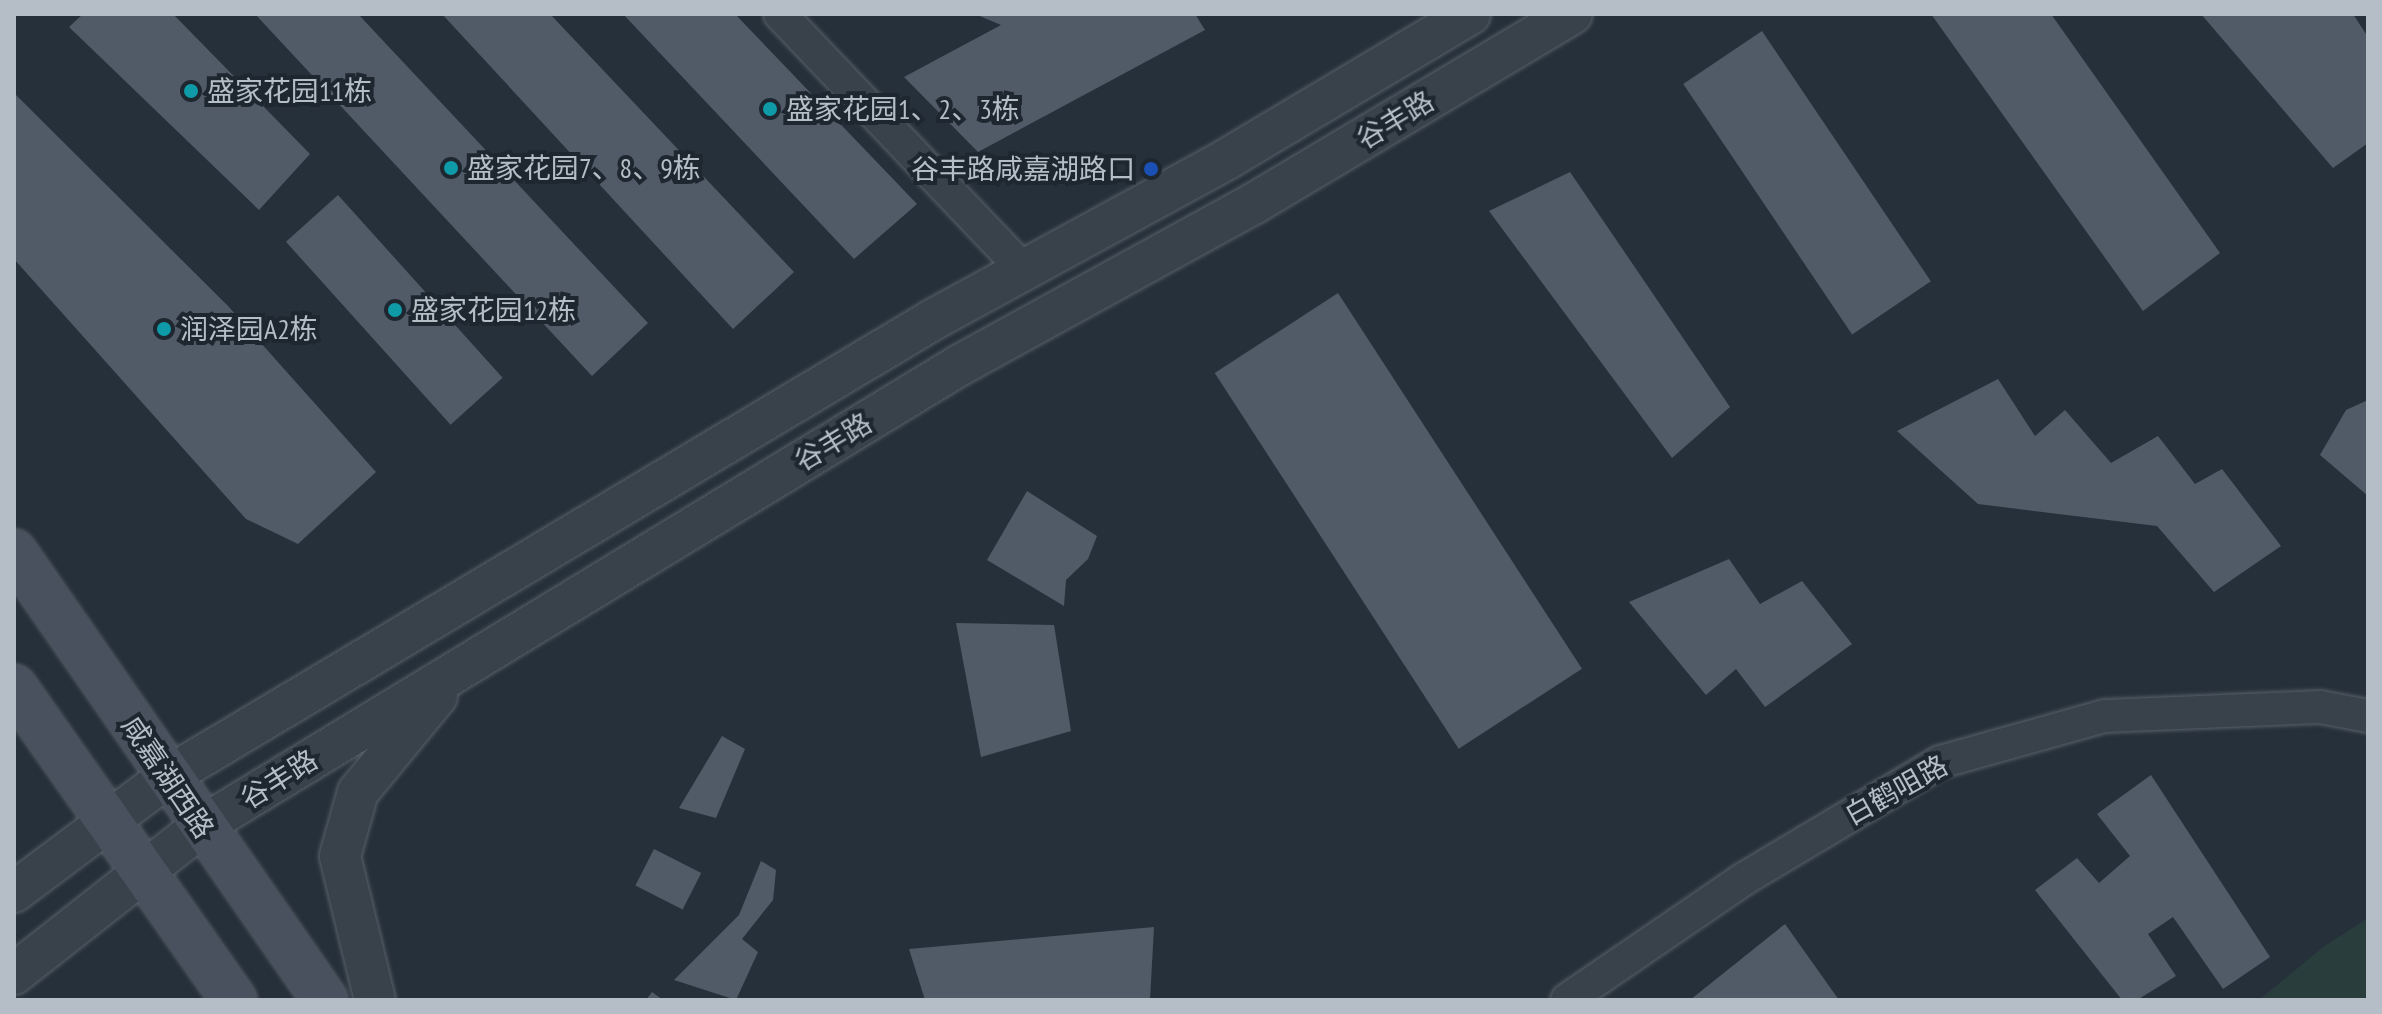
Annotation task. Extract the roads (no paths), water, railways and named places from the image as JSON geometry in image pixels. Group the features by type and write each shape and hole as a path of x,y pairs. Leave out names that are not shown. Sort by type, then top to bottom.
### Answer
{"main road":[{"name":"咸嘉湖西路","path":"14,552 325,1000"},
{"path":"14,687 146,869 234,1000"}],"street":[{"path":"780,14 1024,270"},
{"name":"谷丰路","path":"14,892 169,776 1024,270 1227,159 1470,14"},
{"name":"谷丰路","path":"14,974 202,826 960,365 1253,204 1572,14"},
{"path":"375,1000 340,856 358,792 463,666"},
{"name":"白鹤咀路","path":"1567,1000 1742,880 1940,762 2105,716 2320,707 2368,716"}],"place":[{"name":"盛家花园11栋","path":"191,91"},
{"name":"盛家花园1、2、3栋","path":"770,109"},
{"name":"盛家花园7、8、9栋","path":"451,168"},
{"name":"谷丰路咸嘉湖路口","path":"1151,169"},
{"name":"盛家花园12栋","path":"395,310"},
{"name":"润泽园A2栋","path":"164,329"}]}
